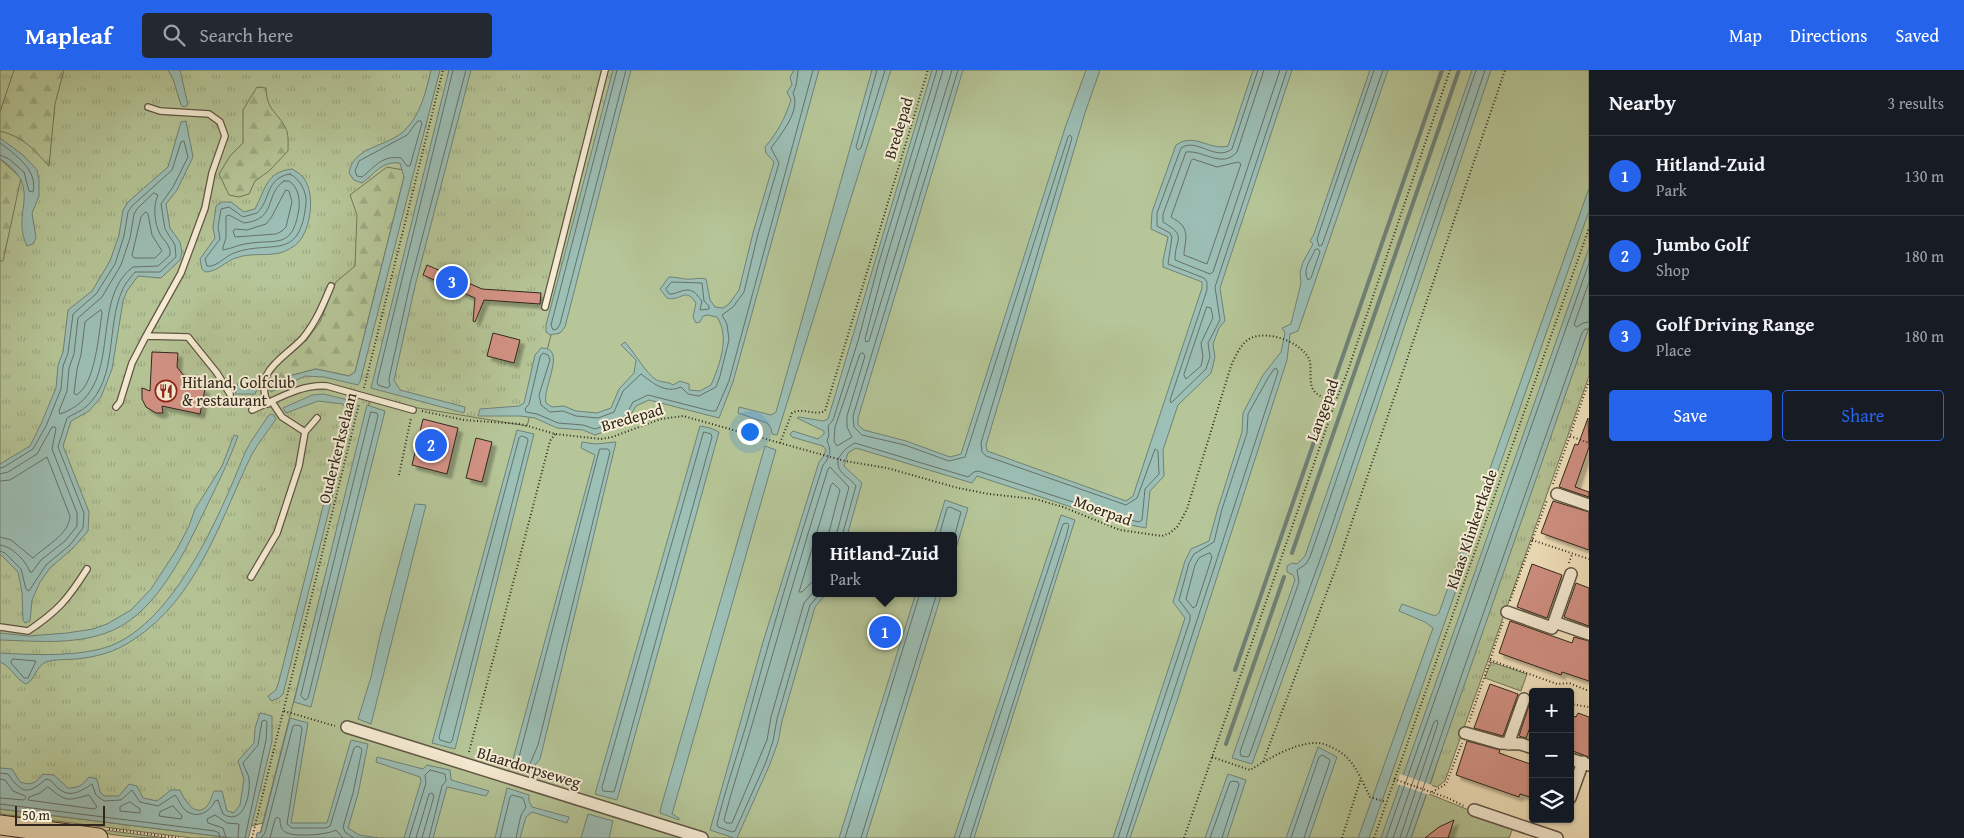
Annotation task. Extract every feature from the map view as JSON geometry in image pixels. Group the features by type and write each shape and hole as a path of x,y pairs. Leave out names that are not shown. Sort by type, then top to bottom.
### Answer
{"main road":[{"path":"0,825 98,838"}],"street":[{"path":"1552,493 1589,505"},
{"path":"1507,612 1552,628 1571,574"},
{"path":"1554,622 1589,634"},
{"path":"1508,744 1524,699"},
{"name":"Blaardorpseweg","path":"346,727 702,838"},
{"path":"1465,733 1500,743 1521,744 1529,747"},
{"path":"1574,760 1586,764 1574,790"},
{"path":"1474,810 1557,838"}],"lane":[{"path":"544,307 605,70"},
{"path":"116,407 120,402 132,363 181,274 205,208 212,173 225,136 220,122 208,114 160,111 148,108"},
{"path":"305,432 282,417 262,392 266,374 302,338 318,318 330,286"},
{"path":"146,336 188,337 217,373 230,394"},
{"path":"252,410 294,391 314,385 327,386 413,410"},
{"path":"251,577 277,533 299,466 305,432 318,418"},
{"path":"0,627 28,631 51,616 69,598 87,569"}],"path":[{"name":"Ouderkerkselaan","path":"252,838 444,70"},
{"name":"Bredepad","path":"413,410 464,420 521,424 555,434 601,439 661,420 683,416 780,443 792,413 798,410 818,414 825,411 928,70"},
{"name":"Langepad","path":"1184,838 1347,373 1450,70"},
{"path":"1263,762 1339,560 1505,70"},
{"name":"Klaas Klinkertkade","path":"1374,838 1589,228"},
{"name":"Moerpad","path":"780,443 845,461 887,468 981,492 1035,499 1063,507 1120,530 1162,536 1170,533 1178,526 1187,509 1231,366 1240,348 1252,338 1267,335 1291,343 1302,350 1311,366 1311,386 1316,393 1335,403"},
{"path":"1432,792 1446,784 1532,540 1552,493 1589,381"},
{"path":"399,475 413,410"},
{"path":"466,764 550,442 555,434"},
{"path":"1570,436 1589,443"},
{"path":"1532,540 1589,559"},
{"path":"1490,660 1557,684 1568,684 1589,691"},
{"path":"1574,704 1589,706"},
{"path":"284,711 332,725 346,727"},
{"path":"1212,757 1250,770 1299,746 1314,743 1322,744 1344,755 1361,778 1370,797 1386,802"},
{"path":"1342,838 1361,778"},
{"path":"1395,780 1432,792 1474,810"}],"green space":[{"path":"0,70 812,70 450,776 239,829 0,801"},
{"path":"14,70 64,70 55,104 49,166 22,140 0,131 0,112"},
{"path":"621,70 1589,70 1589,271 1385,838 259,838 370,400 527,426"},
{"path":"257,87 266,88 270,106 286,129 288,151 269,171 255,181 249,194 239,197 229,195 219,174 230,156 243,143 243,110"},
{"path":"0,159 21,178 3,261 0,261"},
{"path":"387,167 403,170 404,177 355,372 349,376 316,369 289,376 269,385 267,381 270,374 295,347 306,341 320,322 336,282 355,266 357,215 350,195"},
{"path":"1589,327 1589,376 1445,781 1437,787 1430,785 1466,675"},
{"path":"1491,662 1527,674 1521,691 1485,678"},
{"path":"1427,793 1513,828 1509,838 1411,838"},
{"path":"0,809 232,838 192,838 0,814"},
{"path":"80,827 166,838 122,836"}],"water":[{"path":"168,70 180,70 188,105 184,107 181,105 173,79"},
{"path":"431,70 440,70 360,382 358,385 324,377 305,376 271,392 267,386 289,376 316,369 349,376 355,372 404,177 400,163 388,164 379,168 362,183 354,180 349,173 357,157 398,136 411,124 422,102"},
{"path":"449,70 471,70 415,286 394,380 400,390 465,407 464,413 371,388"},
{"path":"613,70 631,70 565,327 560,333 550,335 546,332 546,325"},
{"path":"794,70 819,70 733,382 719,418 649,400 636,406 625,424 595,435 583,430 557,428 535,418 478,416 480,409 519,406 524,403 535,355 541,348 549,349 553,354 552,370 546,396 546,403 552,407 564,406 576,411 597,413 611,408 619,389 634,373 636,360 621,345 625,342 648,372 657,380 673,385 680,381 689,384 689,390 700,391 711,385 718,368 723,342 723,333 717,317 703,316 700,322 696,323 693,317 696,303 692,298 686,295 672,299 667,298 660,289 669,277 706,279 710,300 715,307 723,308 729,304 739,290 753,233 774,162 766,153 765,147 784,119 789,107 791,100 787,92 792,85 790,77"},
{"path":"872,70 891,70 777,435 772,434 771,428 767,423 738,413 739,407 771,415 776,412"},
{"path":"932,70 963,70 858,418 858,425 864,430 906,441 950,457 961,454 1065,128 1086,70 1100,70 1085,113 986,445 987,451 1126,501 1133,496 1202,288 1202,282 1163,267 1168,237 1151,229 1152,212 1176,145 1189,140 1221,147 1228,146 1253,70 1292,70 1220,288 1225,321 1219,328 1213,344 1215,357 1211,373 1178,405 1163,450 1164,476 1150,491 1146,528 1120,523 977,476 972,483 856,448 848,453 844,466 862,483 848,532 812,532 812,597 824,597 815,607 782,721 778,742 770,764 737,838 734,838 710,830 763,642 819,462 826,450 823,446 792,437 790,434 793,431 818,439 824,434 824,431 797,418 823,421 828,419"},
{"path":"1370,70 1388,70 1298,331 1290,334 1287,360 1177,701 1130,838 1113,838 1185,618 1173,602 1185,561 1191,549 1209,541 1242,432 1243,413 1263,375 1281,352 1285,333 1282,328 1291,324 1301,283 1300,272 1303,262 1313,244 1310,241"},
{"path":"1472,70 1491,70 1331,544 1252,764 1232,758 1295,580 1293,575 1287,572 1287,566 1292,563 1297,564 1305,556"},
{"path":"186,121 193,157 177,190 166,204 170,228 180,242 182,252 180,260 161,278 138,276 127,291 123,301 112,369 101,397 89,411 71,421 63,446 89,512 88,531 73,548 50,568 40,582 32,600 30,621 25,623 23,620 22,592 18,572 0,554 0,464 30,446 56,388 58,365 63,352 68,310 92,291 110,261 119,235 123,210 128,202 168,167 181,122"},
{"path":"0,138 23,155 37,170 39,196 32,213 36,238 33,244 27,246 22,222 24,190 21,180 0,159"},
{"path":"292,169 301,175 306,182 310,198 308,224 299,241 293,247 283,252 242,256 232,259 210,272 205,272 202,269 200,259 215,238 213,228 216,206 222,202 231,202 244,212 255,209 272,177"},
{"path":"1589,188 1589,211 1369,838 1358,838 1433,628 1425,622 1399,611 1402,604 1435,616 1439,613"},
{"path":"1589,248 1589,327 1411,838 1381,838"},
{"path":"249,382 255,385 257,389 255,394 235,394 238,383"},
{"path":"324,394 352,401 355,406 283,694 271,701 268,696 276,690 279,681 347,411 343,404 318,401 286,413 283,408 312,395"},
{"path":"367,405 385,411 311,707 294,702"},
{"path":"271,414 276,419 252,454 205,556 175,602 155,623 133,640 113,651 91,657 46,662 42,664 32,679 26,684 0,662 0,653 41,655 70,654 98,650 110,646 133,633 155,614 175,590 192,564 222,507 246,450"},
{"path":"700,426 719,432 617,800 595,794"},
{"path":"517,430 534,434 455,749 432,743"},
{"path":"234,435 238,436 230,457 185,550 164,584 138,614 123,625 93,637 67,641 0,640 0,633 28,636 93,629 107,624 131,610 151,589 177,549 189,526 195,509 222,466"},
{"path":"582,442 595,444 616,442 540,759 535,765 536,771 549,776 551,780 511,767 505,768 505,765 512,763 595,455 581,448"},
{"path":"765,446 776,450 672,814 679,818 679,820 660,813 661,807"},
{"path":"945,500 968,508 957,545 957,532 935,532"},
{"path":"415,504 426,505 371,724 358,719 371,677"},
{"path":"1061,515 1075,520 974,838 954,838"},
{"path":"915,597 941,597 866,838 839,838"},
{"path":"260,713 272,716 272,741 248,838 232,838 0,809 0,768 12,769 20,782 28,784 35,782 43,774 54,775 68,788 80,786 89,777 97,779 100,792 104,796 119,796 129,784 137,786 143,798 157,801 171,790 180,790 190,806 198,810 207,806 214,791 222,791 227,811 234,813 240,805 244,779 238,761 254,743 255,728"},
{"path":"290,718 308,723 291,823 327,823 351,740 368,744 358,794 348,828 359,835 378,838 256,838 257,833 261,832"},
{"path":"1318,747 1337,757 1309,838 1286,838"},
{"path":"377,757 423,769 427,765 450,770 451,780 489,791 486,796 447,787 433,838 404,838 421,781 420,777 376,762"},
{"path":"1228,774 1246,780 1227,838 1205,838"},
{"path":"507,788 529,795 532,807 569,817 567,823 532,812 526,817 520,838 495,838"},
{"path":"588,814 613,821 609,838 581,838"}],"pier":[{"path":"1400,774 1432,785 1429,795 1397,784"}],"building":[{"path":"427,265 482,289 541,293 540,304 484,300 475,322 473,321 475,298 423,275"},
{"path":"493,333 520,340 514,363 487,356"},
{"path":"152,352 178,353 177,367 191,385 205,389 200,414 162,406 163,413 156,413 146,407 142,399 142,388 150,391"},
{"path":"1588,418 1589,447 1575,487 1589,492 1589,497 1559,487 1575,444 1578,445"},
{"path":"423,419 458,428 447,474 412,465"},
{"path":"476,438 492,442 482,482 466,478"},
{"path":"1553,501 1589,512 1589,550 1541,533"},
{"path":"1532,564 1562,575 1547,618 1517,607"},
{"path":"1576,583 1589,588 1589,626 1564,617"},
{"path":"1510,621 1572,643 1574,637 1589,641 1589,681 1562,672 1561,675 1499,653"},
{"path":"1490,684 1518,694 1503,736 1474,728"},
{"path":"1529,705 1529,730 1526,738 1519,736"},
{"path":"1578,713 1589,717 1589,757 1574,751 1574,716 1576,717"},
{"path":"1467,741 1500,750 1499,753 1529,764 1529,797 1520,794 1519,797 1456,775"},
{"path":"1454,820 1448,838 1425,838 1439,827"}],"waterway":[{"path":"1330,393 1442,70"},
{"path":"1292,553 1459,70"},
{"path":"1235,670 1327,404"},
{"path":"1226,744 1284,577"}],"place":[{"name":"Golf Driving Range","path":"452,282"},
{"name":"Hitland, Golfclub & restaurant","path":"166,391"},
{"name":"Jumbo Golf","path":"431,445"},
{"name":"Hitland-Zuid","path":"885,632"}]}
